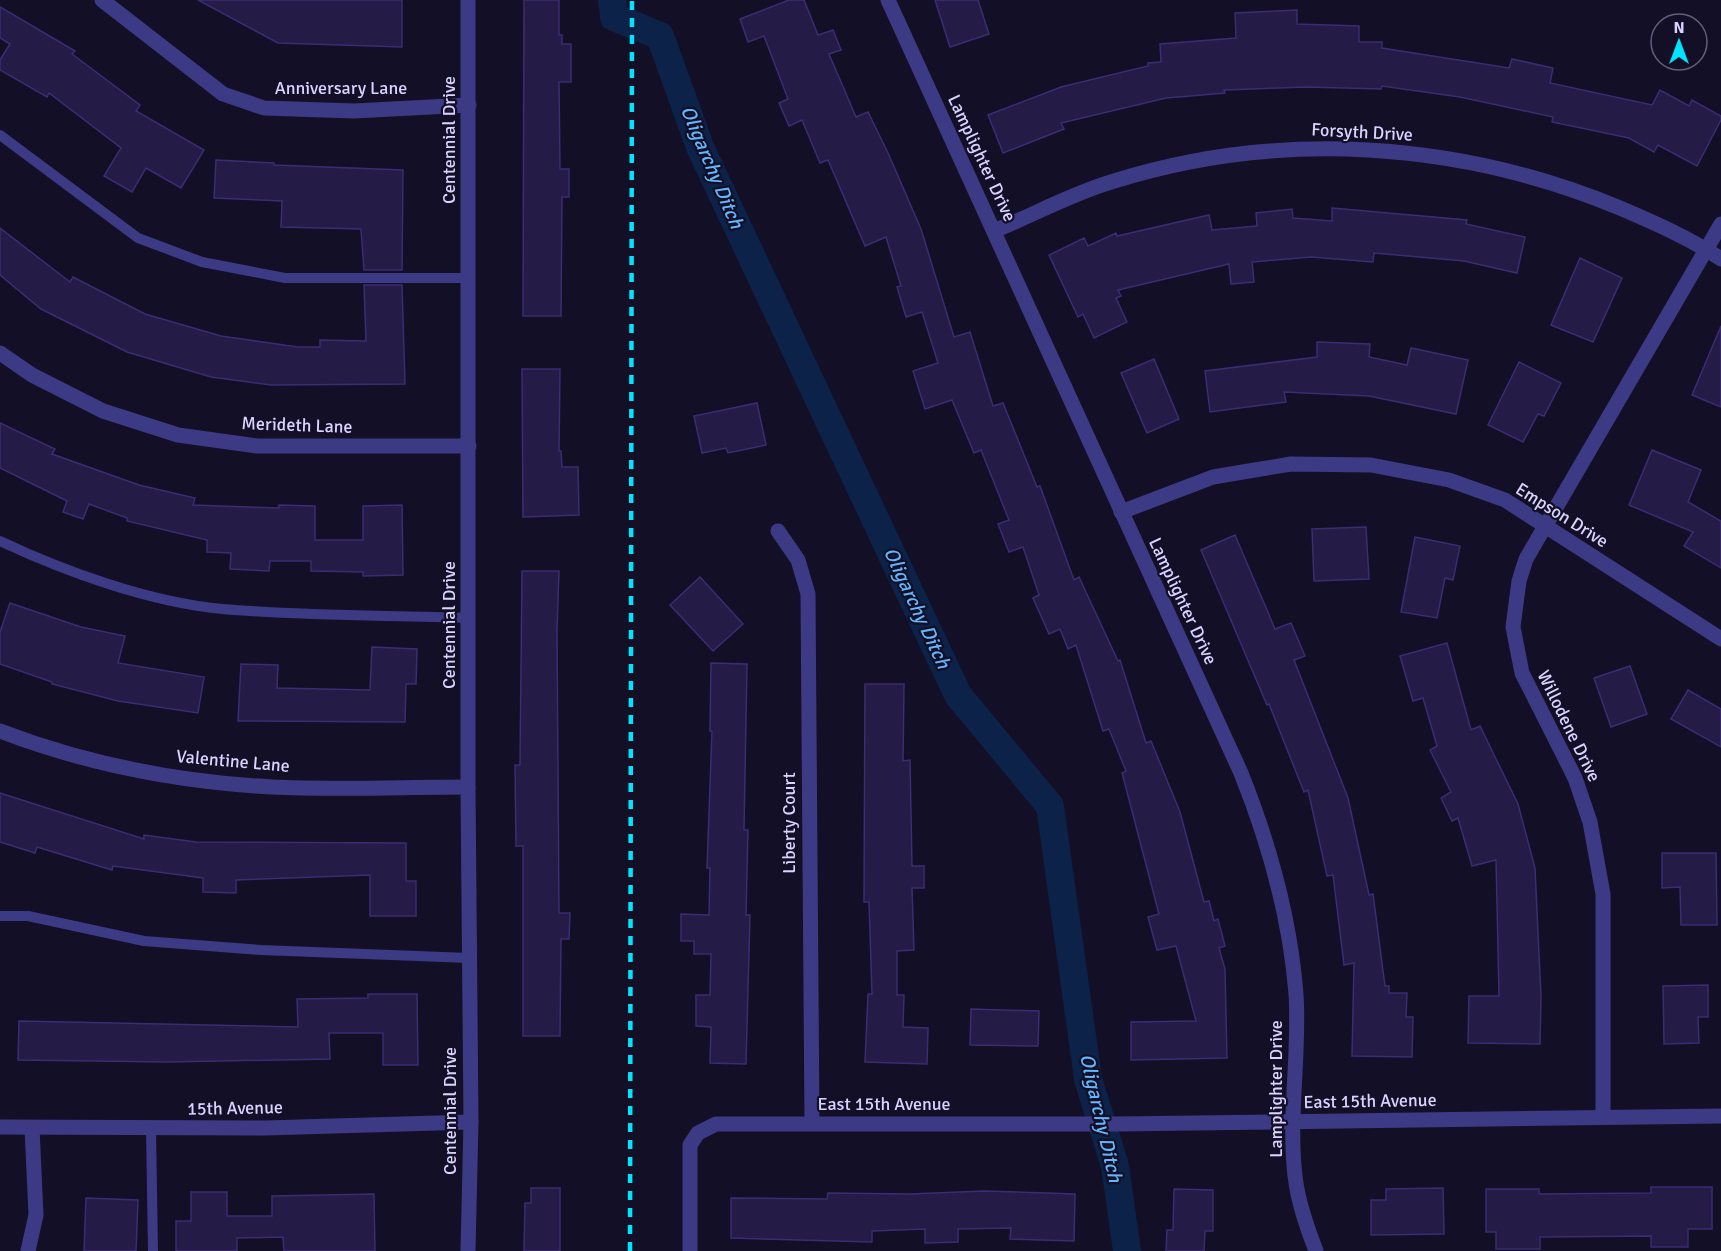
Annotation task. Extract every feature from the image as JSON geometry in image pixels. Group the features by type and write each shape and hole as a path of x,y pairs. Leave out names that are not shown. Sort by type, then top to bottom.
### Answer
{"street":[{"name":"Anniversary Lane","path":"102,0 223,94 264,108 354,111 469,105"},
{"name":"Centennial Drive","path":"468,0 468,787 471,1122 468,1251"},
{"name":"Lamplighter Drive","path":"888,0 1241,773 1258,816 1283,904 1296,994 1295,1176 1304,1218 1316,1251"},
{"name":"Forsyth Drive","path":"994,231 1109,182 1186,162 1292,148 1397,150 1502,168 1578,190 1660,225 1721,259"},
{"name":"Willodene Drive","path":"1603,1117 1604,894 1590,822 1575,778 1521,673 1514,627 1519,581 1526,559 1721,224"},
{"name":"Merideth Lane","path":"0,353 32,375 103,411 178,435 257,446 469,446"},
{"name":"Empson Drive","path":"1121,512 1213,477 1292,464 1371,465 1449,480 1505,500 1721,639"},
{"name":"Liberty Court","path":"778,531 798,560 808,594 812,1123"},
{"name":"Valentine Lane","path":"0,731 44,748 144,772 271,787 468,787"},
{"name":"East 15th Avenue","path":"690,1251 690,1145 698,1133 716,1124 1118,1124 1721,1116"},
{"name":"15th Avenue","path":"0,1127 150,1128 471,1122"},
{"path":"28,1251 36,1215 32,1128"}],"lane":[{"path":"0,135 138,238 202,262 285,278 469,278"},
{"path":"0,542 30,555 141,593 220,608 468,618"},
{"path":"0,916 28,916 144,941 261,950 469,958"},
{"path":"150,1128 153,1251"}],"building":[{"path":"198,0 402,0 402,47 278,43"},
{"path":"524,0 559,0 559,35 562,35 562,44 571,44 571,82 559,82 560,169 569,169 569,197 562,197 561,316 523,316"},
{"path":"789,0 804,0 818,35 833,30 841,50 829,54 856,117 868,112 888,153 921,229 954,337 970,332 993,406 1003,403 1037,487 1040,486 1074,580 1079,577 1118,661 1120,660 1146,743 1151,741 1180,812 1204,902 1209,901 1214,921 1218,919 1225,946 1219,948 1225,969 1227,1058 1131,1060 1131,1022 1196,1021 1176,946 1157,950 1148,917 1159,914 1122,773 1126,771 1109,729 1103,731 1076,645 1068,649 1060,629 1049,634 1033,598 1039,595 1023,547 1009,552 998,524 1009,520 981,450 974,453 952,400 925,409 913,371 938,363 922,312 906,317 897,287 901,286 886,237 865,246 828,160 820,163 802,120 789,126 779,103 788,99 764,36 748,42 740,19"},
{"path":"935,0 978,0 989,34 950,47"},
{"path":"0,7 75,51 72,54 140,105 136,111 204,150 181,188 146,168 132,192 104,176 121,148 49,93 47,97 0,70 0,60 10,44 0,38"},
{"path":"1297,10 1297,24 1359,26 1359,42 1382,42 1382,48 1509,68 1512,59 1553,68 1550,83 1652,105 1660,90 1689,106 1692,100 1721,116 1721,120 1697,166 1658,145 1654,152 1629,138 1552,122 1553,117 1460,97 1382,86 1381,89 1307,87 1224,90 1225,93 1166,98 1061,123 1064,129 1003,153 988,115 1061,87 1148,66 1148,63 1161,62 1160,44 1236,38 1235,13"},
{"path":"216,160 274,163 274,165 403,170 402,270 364,270 361,229 281,227 282,201 214,198"},
{"path":"1332,208 1467,220 1466,224 1525,237 1517,273 1464,261 1374,253 1373,262 1311,257 1252,262 1254,282 1231,284 1229,264 1118,290 1121,296 1116,298 1127,322 1094,338 1083,314 1078,317 1049,255 1084,238 1088,246 1116,233 1117,236 1209,215 1212,230 1257,226 1256,213 1292,209 1293,218 1332,221"},
{"path":"0,228 70,282 73,277 145,314 221,336 298,347 320,347 320,340 366,341 364,285 402,285 405,384 271,385 211,377 127,352 41,309 0,275"},
{"path":"1580,258 1622,278 1593,342 1551,325"},
{"path":"1721,326 1721,407 1692,395"},
{"path":"1317,342 1370,344 1369,357 1407,365 1411,348 1468,360 1456,414 1369,396 1284,392 1286,402 1210,412 1205,371 1317,357"},
{"path":"1154,359 1179,419 1147,433 1121,373"},
{"path":"1519,362 1561,383 1544,416 1538,414 1523,442 1488,425"},
{"path":"522,369 560,369 559,451 561,451 562,467 578,467 579,515 523,517"},
{"path":"757,403 766,445 728,453 726,448 702,453 694,416"},
{"path":"0,423 55,449 52,454 139,485 195,498 193,505 279,508 279,505 315,506 315,540 363,540 363,506 402,505 403,575 363,576 363,572 311,571 311,561 270,561 269,571 230,569 231,553 207,552 207,540 127,521 127,518 89,504 83,519 63,512 67,501 0,468"},
{"path":"1652,450 1701,470 1688,502 1721,521 1721,568 1684,546 1693,532 1629,505"},
{"path":"1366,527 1369,579 1314,581 1312,529"},
{"path":"1235,535 1275,629 1291,623 1305,656 1294,660 1348,798 1369,895 1373,894 1385,986 1389,986 1389,993 1407,993 1406,1017 1413,1017 1412,1057 1352,1056 1354,963 1344,965 1333,875 1327,876 1308,790 1304,792 1269,704 1267,705 1201,550"},
{"path":"1415,537 1460,546 1453,580 1445,578 1437,618 1401,612"},
{"path":"522,571 559,571 557,631 559,913 570,913 569,939 561,939 560,1036 523,1036 523,846 516,846 515,765 520,765"},
{"path":"700,577 743,624 713,651 670,605"},
{"path":"10,603 81,627 125,636 118,663 204,677 198,713 118,701 52,684 52,682 0,664 0,632"},
{"path":"1447,643 1471,730 1480,726 1518,804 1535,868 1541,997 1540,1044 1468,1043 1469,996 1499,996 1496,860 1472,866 1458,818 1452,821 1441,798 1451,792 1430,750 1437,746 1423,698 1413,701 1400,656"},
{"path":"372,647 417,649 416,684 406,684 405,722 238,721 241,664 278,665 277,688 370,690"},
{"path":"711,663 747,664 744,830 748,830 746,915 750,915 746,1064 710,1063 711,1027 696,1026 696,995 710,995 711,954 694,954 694,941 681,941 681,914 709,915 710,868 707,868 712,731 710,731"},
{"path":"1630,666 1647,714 1611,727 1594,678"},
{"path":"865,684 904,684 903,761 910,760 912,866 924,866 924,888 912,888 914,950 897,951 897,995 904,995 903,1027 928,1028 927,1064 865,1062 868,994 872,994 869,902 864,902"},
{"path":"1688,690 1721,709 1721,747 1671,719"},
{"path":"0,793 144,839 144,835 196,842 406,843 406,881 416,881 416,916 370,916 370,875 236,880 236,893 203,892 203,878 113,866 112,870 37,847 35,853 0,842"},
{"path":"1662,853 1716,853 1717,925 1681,925 1680,887 1662,888"},
{"path":"1708,985 1708,1017 1698,1017 1699,1043 1664,1044 1663,986"},
{"path":"368,994 417,994 418,1065 383,1065 383,1033 329,1033 330,1059 168,1062 18,1060 19,1021 298,1027 297,999 368,998"},
{"path":"971,1009 1039,1011 1038,1046 970,1045"},
{"path":"1651,1187 1712,1187 1712,1229 1688,1229 1688,1247 1651,1247 1651,1236 1540,1237 1540,1249 1496,1249 1496,1232 1486,1232 1486,1189 1539,1189 1539,1194 1651,1193"},
{"path":"531,1188 560,1188 560,1251 524,1251 525,1203 531,1203"},
{"path":"1443,1188 1444,1234 1371,1235 1371,1200 1386,1200 1386,1189"},
{"path":"1174,1189 1213,1190 1213,1231 1205,1231 1204,1251 1166,1251 1167,1230 1173,1230"},
{"path":"984,1191 1075,1194 1074,1241 1010,1239 1011,1228 958,1229 958,1242 925,1243 925,1229 872,1231 872,1242 731,1238 731,1198 827,1199 828,1193 910,1194"},
{"path":"191,1192 227,1192 227,1216 272,1216 272,1196 374,1194 375,1251 284,1251 283,1237 237,1238 237,1251 176,1251 176,1221 191,1221"},
{"path":"86,1198 138,1200 136,1251 84,1251"}],"waterway":[{"name":"Oligarchy Ditch","path":"612,0 614,17 660,36 700,147 958,695 1050,806 1088,1079 1115,1166 1127,1251"}],"railway":[{"path":"630,1251 632,0"}]}
